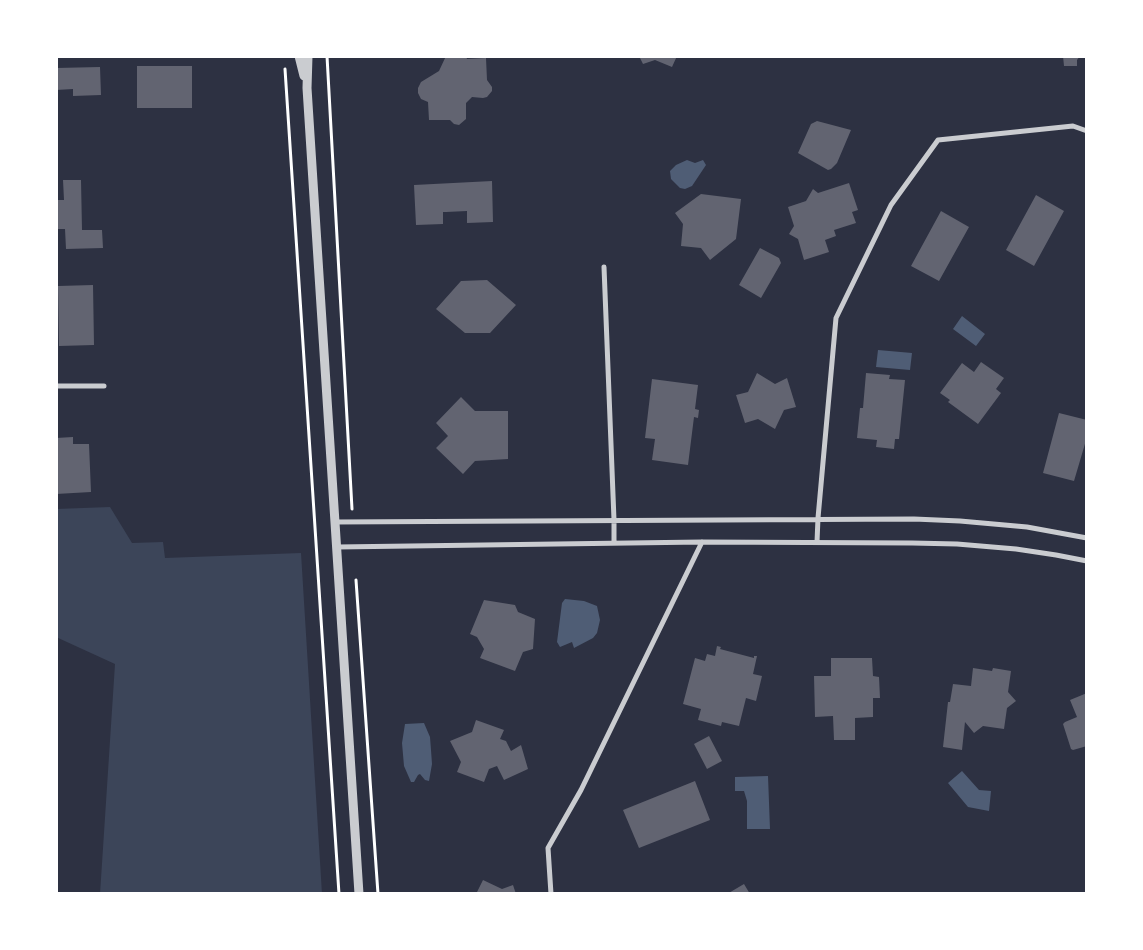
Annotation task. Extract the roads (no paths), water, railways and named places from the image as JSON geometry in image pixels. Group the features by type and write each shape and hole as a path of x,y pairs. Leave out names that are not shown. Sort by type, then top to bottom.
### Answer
{"street":[{"path":"299,56 307,88"},
{"path":"308,56 307,88 359,894"},
{"path":"817,542 836,318 891,205 938,140 1073,126 1087,131"},
{"path":"604,267 614,543"},
{"path":"56,386 104,386"},
{"path":"335,522 818,518 960,521 1027,528 1087,538"},
{"path":"337,547 702,542 957,544 1024,550 1087,561"},
{"path":"551,894 548,848 581,790 702,542"}]}
